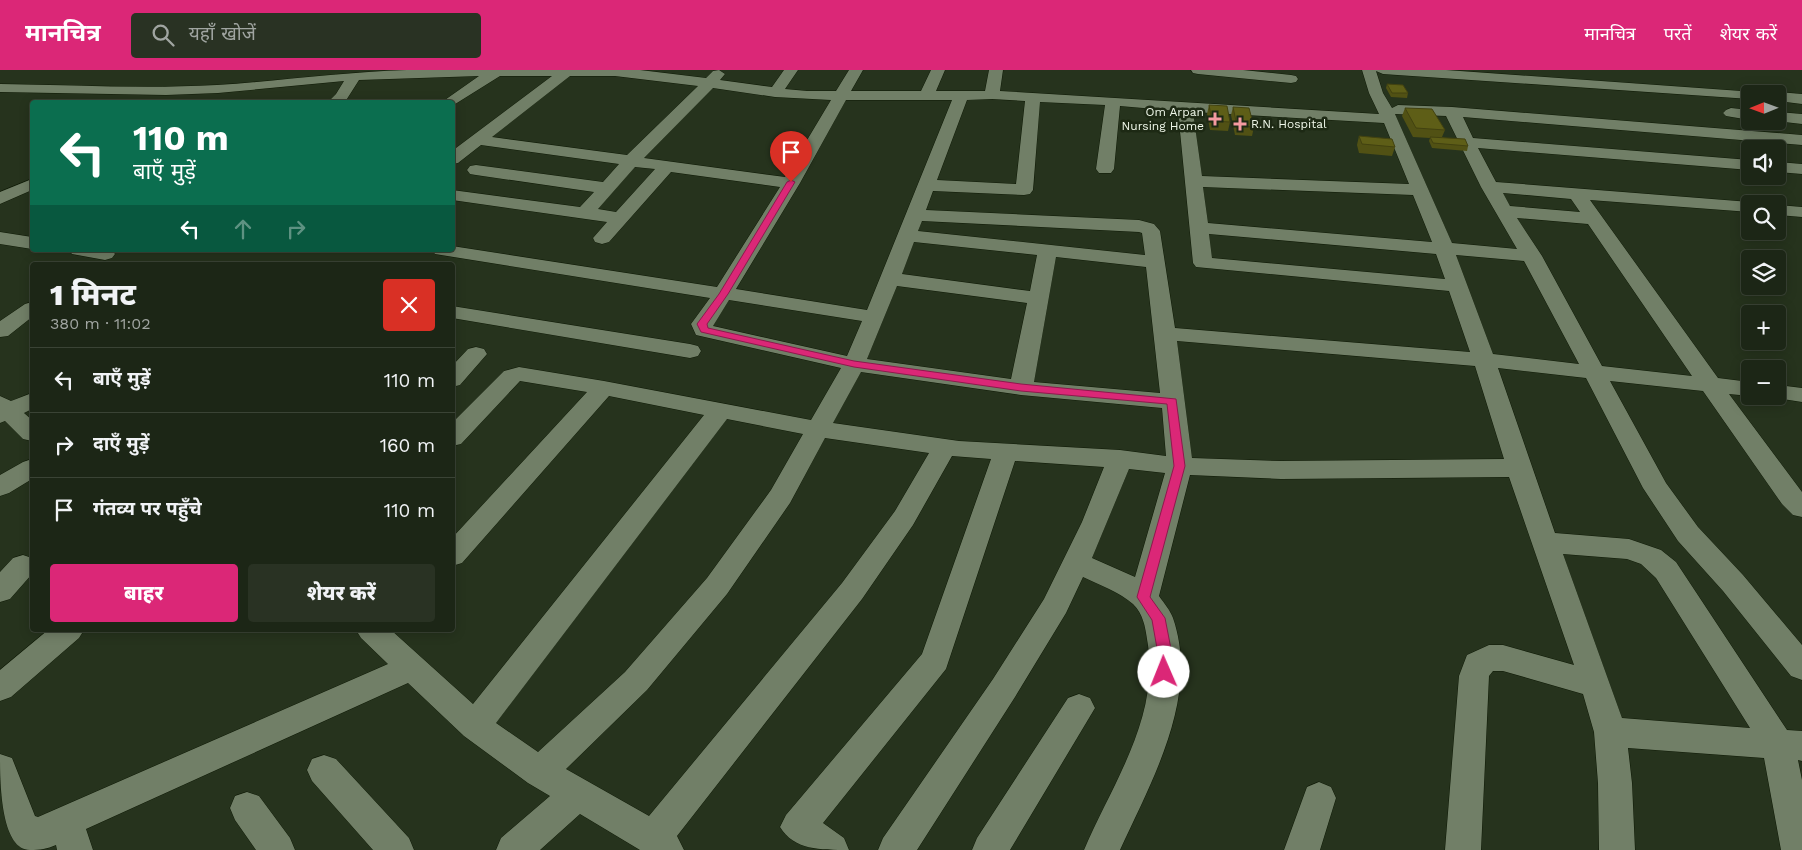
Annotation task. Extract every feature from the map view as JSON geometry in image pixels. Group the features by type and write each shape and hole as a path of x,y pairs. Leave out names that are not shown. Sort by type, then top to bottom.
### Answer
{"street":[{"path":"218,88 238,70"},
{"path":"257,85 271,70"},
{"path":"0,88 166,91 354,76 549,70 614,72 710,83 745,82 775,93 840,97 992,95 1113,101 1305,115 1388,115 1452,112 1802,140"},
{"path":"584,213 632,160 721,70"},
{"path":"775,93 791,70"},
{"path":"856,70 791,182 723,294 702,324 704,330 854,364 1021,388 1172,401"},
{"path":"928,95 938,70"},
{"path":"992,95 996,70"},
{"path":"1198,70 1289,74 1305,115"},
{"path":"1370,70 1376,93 1388,115 1444,248 1509,432 1519,468 1596,684 1610,732 1615,783 1617,850"},
{"path":"1383,70 1470,74 1741,95"},
{"path":"1631,70 1648,88"},
{"path":"453,100 497,71"},
{"path":"455,157 532,100 566,71"},
{"path":"1470,74 1493,116"},
{"path":"86,89 110,75"},
{"path":"338,100 354,76"},
{"path":"540,772 636,681 717,586 781,496 854,364 875,317 962,94"},
{"path":"927,185 1024,190 1032,97"},
{"path":"1786,98 1802,99"},
{"path":"1105,170 1113,101"},
{"path":"1186,107 1203,263 1457,286"},
{"path":"1452,112 1490,187 1532,256 1656,488 1688,534 1733,583 1802,667"},
{"path":"1731,113 1741,114"},
{"path":"1786,118 1802,119"},
{"path":"479,140 791,182"},
{"path":"1467,142 1741,164"},
{"path":"602,238 668,165"},
{"path":"1786,168 1802,170"},
{"path":"0,183 30,170"},
{"path":"476,170 607,188"},
{"path":"1194,181 1420,190"},
{"path":"0,200 30,185"},
{"path":"960,217 967,187"},
{"path":"1490,187 1741,206"},
{"path":"1576,193 1710,385 1802,508"},
{"path":"455,194 620,218"},
{"path":"1505,211 1593,218"},
{"path":"1786,211 1802,212"},
{"path":"911,226 960,217 1147,228 1151,231 1180,466 1144,597"},
{"path":"911,226 1048,251 1156,262"},
{"path":"1200,228 1532,256"},
{"path":"0,238 30,243"},
{"path":"1021,388 1048,251"},
{"path":"87,252 102,256"},
{"path":"455,252 875,317"},
{"path":"890,279 1038,298"},
{"path":"0,331 30,309"},
{"path":"455,312 690,351"},
{"path":"1165,334 1482,360 1741,388"},
{"path":"455,377 476,354"},
{"path":"455,435 512,376 519,374 604,388 818,429 959,449 1120,459 1180,466 1281,470 1519,468"},
{"path":"455,553 604,388"},
{"path":"1789,394 1802,412"},
{"path":"3,410 30,401"},
{"path":"3,410 30,431"},
{"path":"475,726 721,410"},
{"path":"379,632 475,726 576,795 660,844 852,591 904,518 944,446"},
{"path":"832,850 798,828 935,660 1006,452"},
{"path":"896,850 1010,680 1056,605 1095,522 1120,459"},
{"path":"0,487 30,469"},
{"path":"1546,542 1629,549 1650,556 1666,570 1790,745 1799,850"},
{"path":"1076,562 1120,581 1144,597 1158,618 1165,654 1162,706 1144,762 1102,850"},
{"path":"0,591 23,566"},
{"path":"0,688 67,632"},
{"path":"1463,850 1474,676 1478,664 1489,658 1503,658 1596,684"},
{"path":"0,769 20,827 28,835 71,835 413,667"},
{"path":"990,850 1079,708"},
{"path":"1610,732 1790,745"},
{"path":"324,770 396,850"},
{"path":"514,850 576,795"},
{"path":"1302,850 1319,798"},
{"path":"247,808 277,850"}],"building":[{"path":"1387,84 1403,85 1408,93 1392,93"},
{"path":"1209,105 1227,106 1230,122 1212,121"},
{"path":"1233,107 1249,108 1254,127 1237,126"},
{"path":"1405,108 1432,109 1445,130 1416,128"},
{"path":"1359,136 1392,139 1395,147 1362,144"},
{"path":"1430,137 1465,139 1468,146 1433,143"}],"place":[{"name":"Om Arpan Nursing Home","path":"1215,119"},
{"name":"R.N. Hospital","path":"1240,124"}],"route":[{"path":"791,182 723,294 702,324 704,330 854,364 1021,388 1172,401 1180,466 1144,597 1158,618 1165,654 1164,672"}]}
